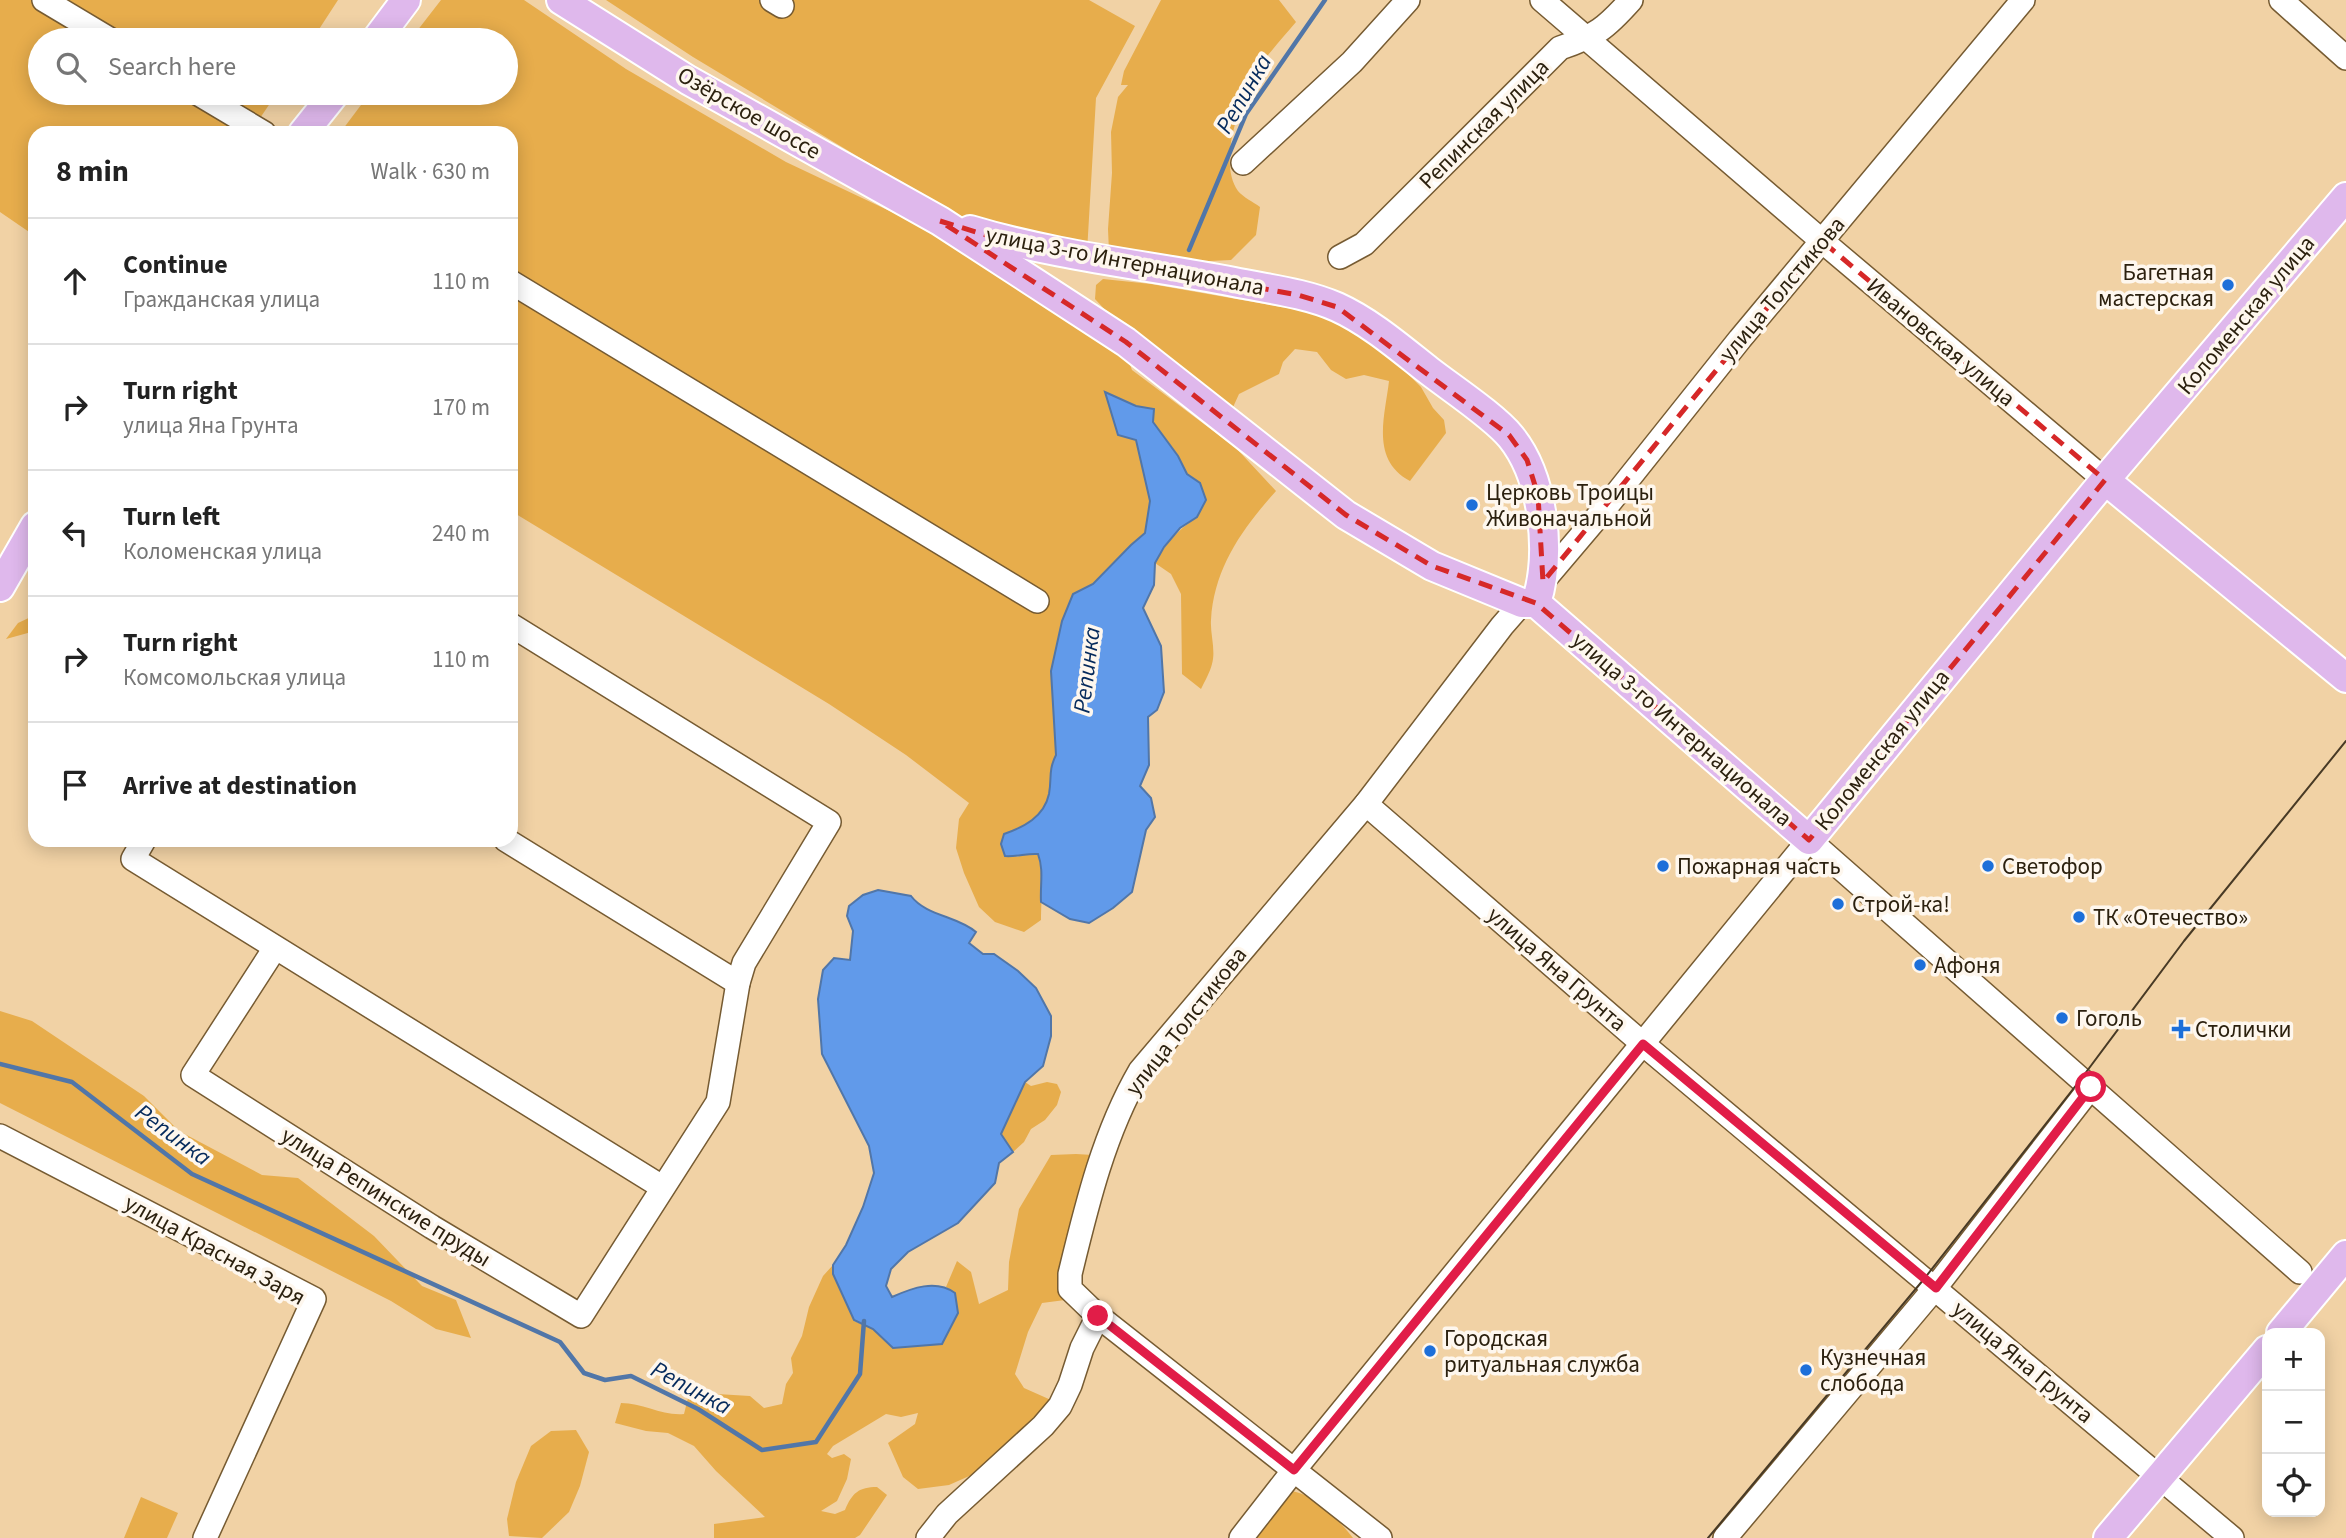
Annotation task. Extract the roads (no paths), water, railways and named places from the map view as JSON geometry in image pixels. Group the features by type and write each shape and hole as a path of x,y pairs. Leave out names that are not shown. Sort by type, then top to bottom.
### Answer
{"main road":[{"path":"385,28 406,0"},
{"name":"Озёрское шоссе","path":"562,0 688,80 940,221"},
{"path":"309,126 325,105"},
{"name":"Коломенская улица","path":"1809,840 2105,480 2346,197"},
{"name":"улица 3-го Интернационала","path":"940,221 1126,342 1346,515 1432,566 1534,596 1809,840"},
{"name":"улица 3-го Интернационала","path":"940,221 1009,242 1298,295 1337,307 1399,348 1509,435 1527,460 1538,495 1543,538 1534,596"},
{"name":"Ивановская улица","path":"2105,480 2346,678"},
{"path":"0,587 28,538"},
{"path":"2285,1328 2346,1255"},
{"path":"2108,1538 2262,1356"}],"street":[{"path":"44,0 91,28"},
{"path":"1243,163 1352,62 1408,0"},
{"name":"Ивановская улица","path":"1542,0 2105,480"},
{"name":"Репинская улица","path":"1340,257 1364,244 1560,48 1588,39 1608,26 1631,0"},
{"name":"улица Толстикова","path":"1380,1538 1098,1316 1070,1289 1070,1273 1104,1151 1122,1103 1140,1071 1366,804 1502,626 1534,596 1740,339 2023,0"},
{"path":"2281,0 2346,58"},
{"path":"217,105 252,126"},
{"path":"518,286 1037,601"},
{"name":"улица Репинские пруды","path":"275,948 192,1075 432,1227 582,1316 718,1102 744,963 829,822 518,629"},
{"name":"улица Яна Грунта","path":"1366,804 1643,1044 2232,1538"},
{"name":"Коломенская улица","path":"1241,1538 1809,840"},
{"name":"улица 3-го Интернационала","path":"1809,840 2300,1272"},
{"path":"140,847 132,859 662,1187"},
{"path":"517,847 738,984"},
{"path":"1725,1538 1936,1288 2091,1087"},
{"name":"улица Красная Заря","path":"0,1136 314,1299 205,1538"},
{"path":"928,1538 947,1514 1043,1426 1060,1406 1082,1348 1098,1316"}],"water":[{"path":"1105,392 1136,406 1154,409 1153,422 1178,456 1187,474 1200,483 1206,500 1197,517 1180,528 1164,547 1155,563 1154,585 1143,608 1161,646 1164,692 1157,710 1148,717 1149,765 1140,786 1151,798 1155,817 1146,830 1132,892 1089,923 1070,919 1041,902 1038,854 1005,856 1001,844 1004,834 1038,815 1049,794 1051,770 1056,755 1051,671 1062,621 1073,594 1093,584 1145,533 1150,501 1136,440 1118,435"},
{"path":"878,890 911,896 925,908 960,922 976,932 969,943 983,954 994,954 1018,971 1036,988 1051,1016 1051,1036 1043,1066 1025,1082 1001,1134 1013,1152 999,1163 995,1183 958,1223 908,1252 891,1269 886,1286 892,1297 924,1286 940,1286 955,1293 958,1313 942,1344 893,1348 873,1329 854,1320 833,1274 833,1265 846,1245 863,1207 874,1173 869,1146 822,1054 818,999 823,970 834,958 850,960 853,931 847,916 849,906 863,895"}],"waterway":[{"name":"Репинка","path":"1189,250 1246,114 1325,0"},
{"name":"Репинка","path":"0,1064 72,1082 192,1174 560,1342 584,1373 605,1380 631,1376 698,1409 762,1450 816,1442 860,1374 864,1321"}],"tram line":[{"path":"1708,1538 1924,1279 2081,1079 2184,941 2346,741"}],"place":[{"name":"Багетная мастерская","path":"2228,285"},
{"name":"Церковь Троицы Живоначальной","path":"1472,505"},
{"name":"Пожарная часть","path":"1663,866"},
{"name":"Светофор","path":"1988,866"},
{"name":"Строй-ка!","path":"1838,904"},
{"name":"ТК «Отечество»","path":"2079,917"},
{"name":"Афоня","path":"1920,965"},
{"name":"Гоголь","path":"2062,1018"},
{"name":"Столички","path":"2181,1029"},
{"name":"Городская ритуальная служба","path":"1430,1351"},
{"name":"Кузнечная слобода","path":"1806,1370"}]}
